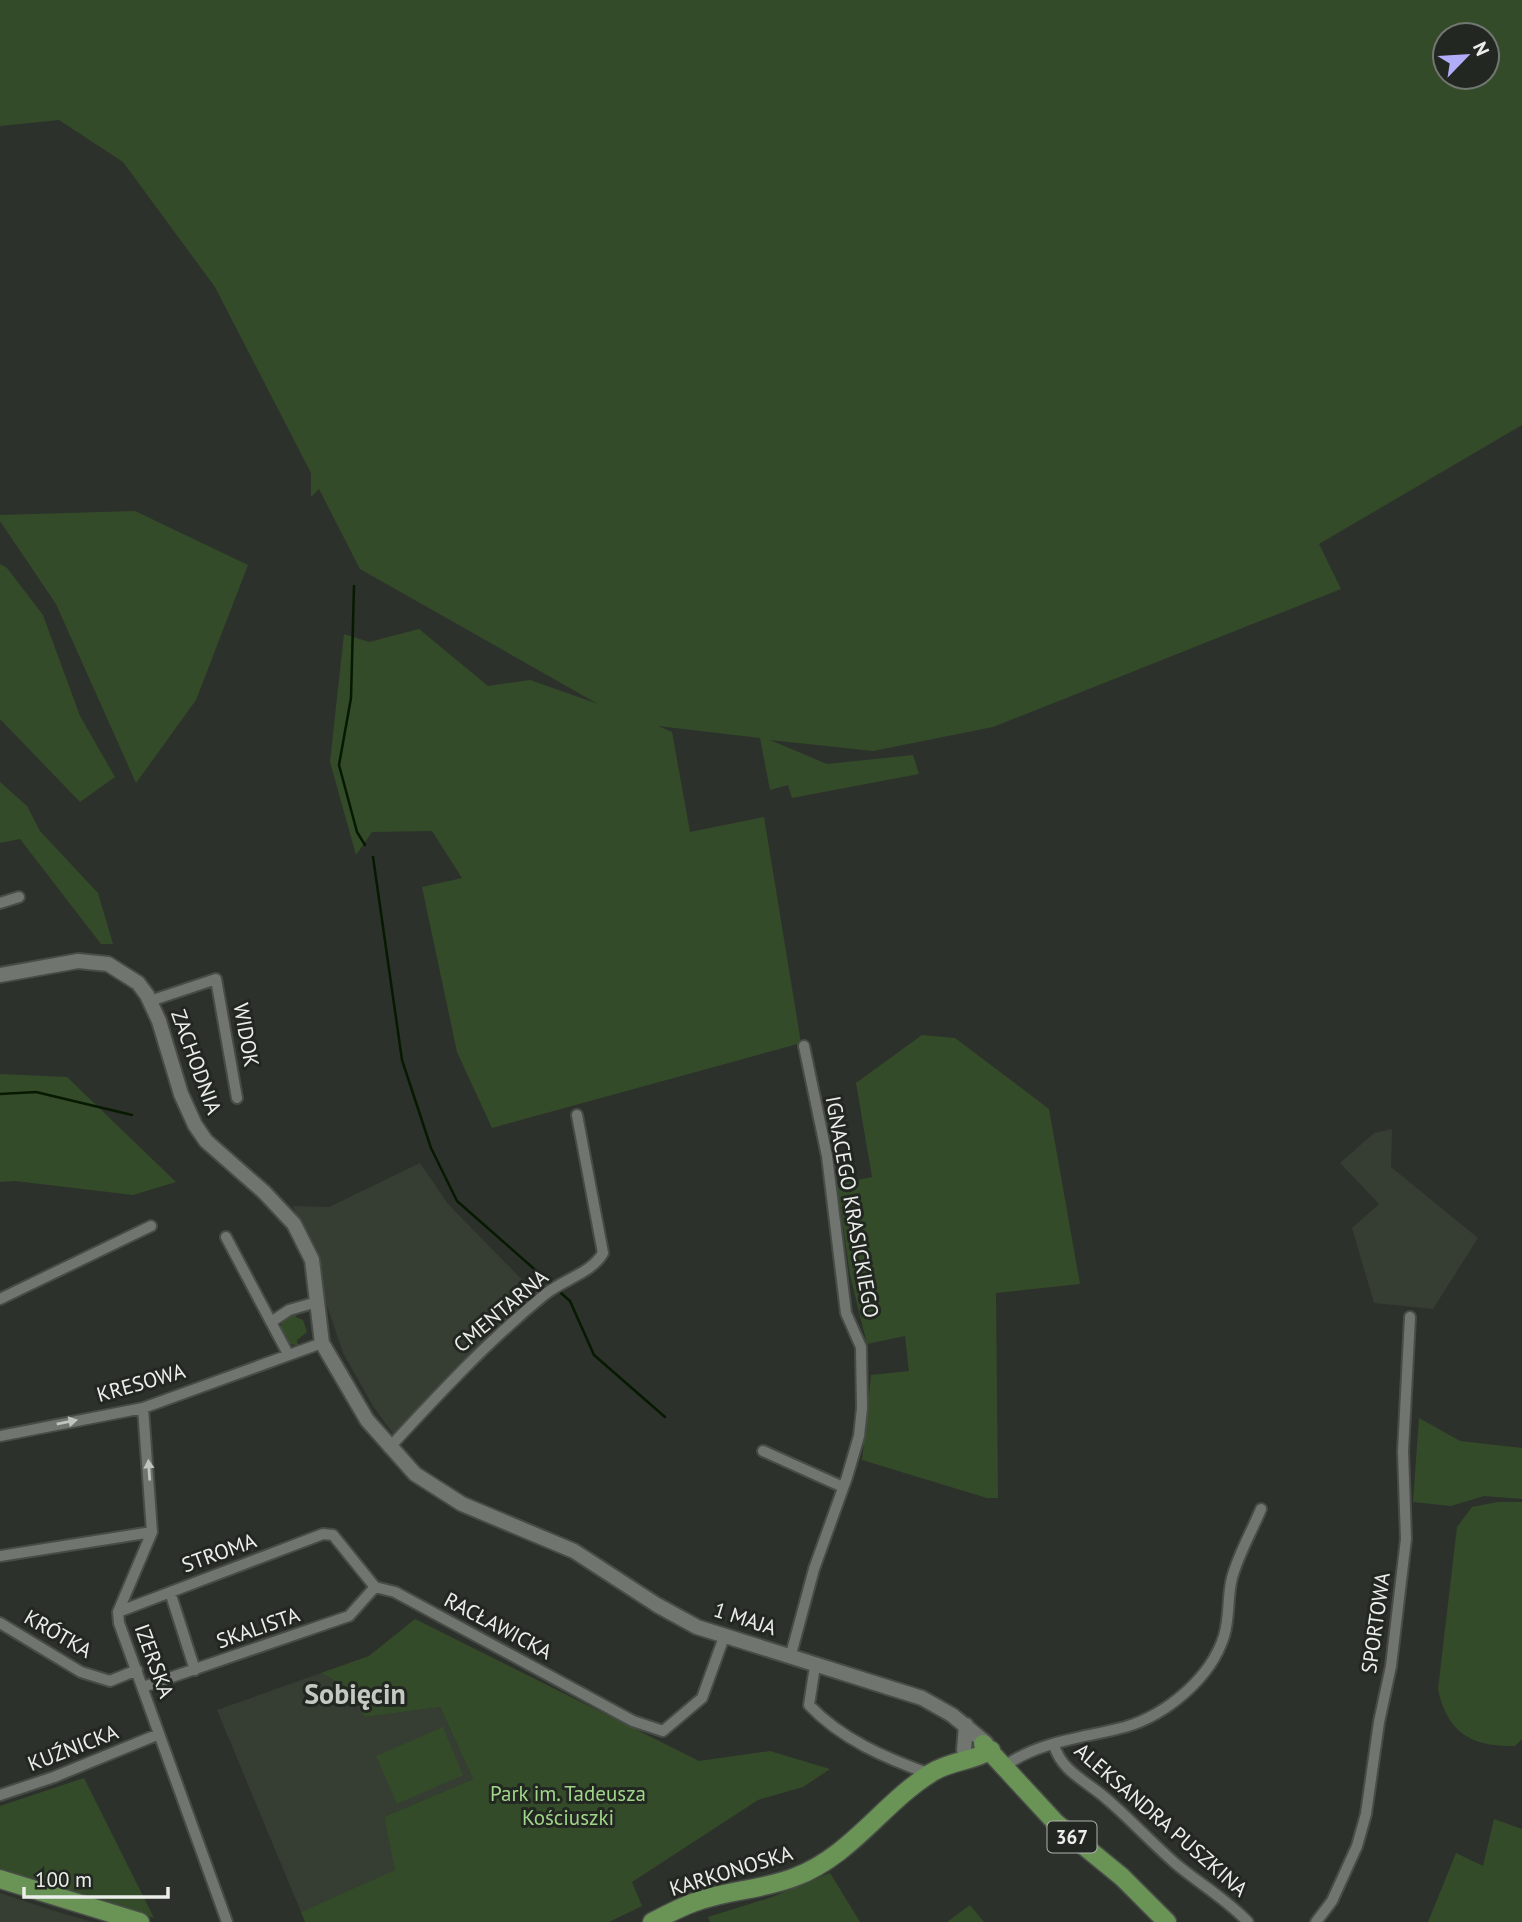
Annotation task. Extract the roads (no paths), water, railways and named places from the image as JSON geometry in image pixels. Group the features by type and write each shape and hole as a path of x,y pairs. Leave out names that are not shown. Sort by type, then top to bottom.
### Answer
{"main road":[{"name":"KARKONOSKA","path":"652,1922 701,1900 794,1878 817,1867 863,1833 930,1774 959,1756 970,1760 989,1747"},
{"name":"1 MAJA","path":"989,1747 1056,1823 1122,1877 1167,1922"},
{"path":"0,1879 140,1922"}],"street":[{"path":"0,903 19,897"},
{"name":"ZACHODNIA","path":"0,975 78,961 108,964 138,983 150,1001 181,1094 195,1125 206,1141 264,1192 294,1224 312,1260 317,1302"},
{"name":"WIDOK","path":"150,1001 216,979 237,1098"},
{"name":"IGNACEGO KRASICKIEGO","path":"790,1657 814,1569 859,1436 861,1347 846,1313 827,1156 804,1046"},
{"name":"CMENTARNA","path":"389,1448 455,1376 545,1294 597,1263 603,1253 577,1115"},
{"path":"0,1299 151,1226"},
{"path":"226,1237 289,1354"},
{"path":"271,1322 289,1310 317,1302"},
{"name":"367","path":"317,1302 322,1343"},
{"name":"SPORTOWA","path":"1316,1922 1332,1901 1357,1846 1366,1814 1379,1723 1391,1665 1406,1539 1403,1451 1410,1317"},
{"name":"1 MAJA","path":"322,1343 366,1420 389,1448 415,1474 454,1500 505,1524 574,1550 666,1610 724,1637 922,1698 966,1725 989,1747"},
{"name":"KRESOWA","path":"0,1436 143,1408 322,1343"},
{"name":"IZERSKA","path":"143,1408 152,1532 118,1612 119,1623 227,1922"},
{"path":"763,1451 843,1487"},
{"path":"1005,1766 1031,1749 1054,1745 1152,1716 1171,1705 1219,1649 1224,1637 1232,1578 1261,1509"},
{"path":"0,1556 152,1532"},
{"name":"STROMA","path":"118,1612 323,1534 333,1535 375,1587"},
{"name":"RACŁAWICKA","path":"375,1587 395,1592 633,1721 663,1731 702,1698 724,1637"},
{"name":"SKALISTA","path":"143,1687 349,1616 375,1587"},
{"path":"170,1592 195,1670"},
{"name":"KRÓTKA","path":"0,1623 81,1672 110,1681 137,1670"},
{"path":"815,1666 809,1704 828,1725 886,1758 930,1774"},
{"path":"959,1756 966,1725"},
{"name":"KUŹNICKA","path":"0,1796 159,1734"},
{"name":"ALEKSANDRA PUSZKINA","path":"1054,1745 1058,1760 1068,1771 1109,1800 1148,1840 1228,1901 1248,1922"}],"waterway":[{"path":"354,586 351,698 339,765 357,832 365,845"},
{"path":"373,857 402,1060 431,1148 457,1201 549,1282"},
{"path":"0,1094 36,1092 132,1115"},
{"path":"561,1293 570,1301 594,1355 665,1417"}],"district":[{"name":"Sobięcin","path":"355,1694"}],"park label":[{"name":"Park im. Tadeusza Kościuszki","path":"568,1806"}]}
